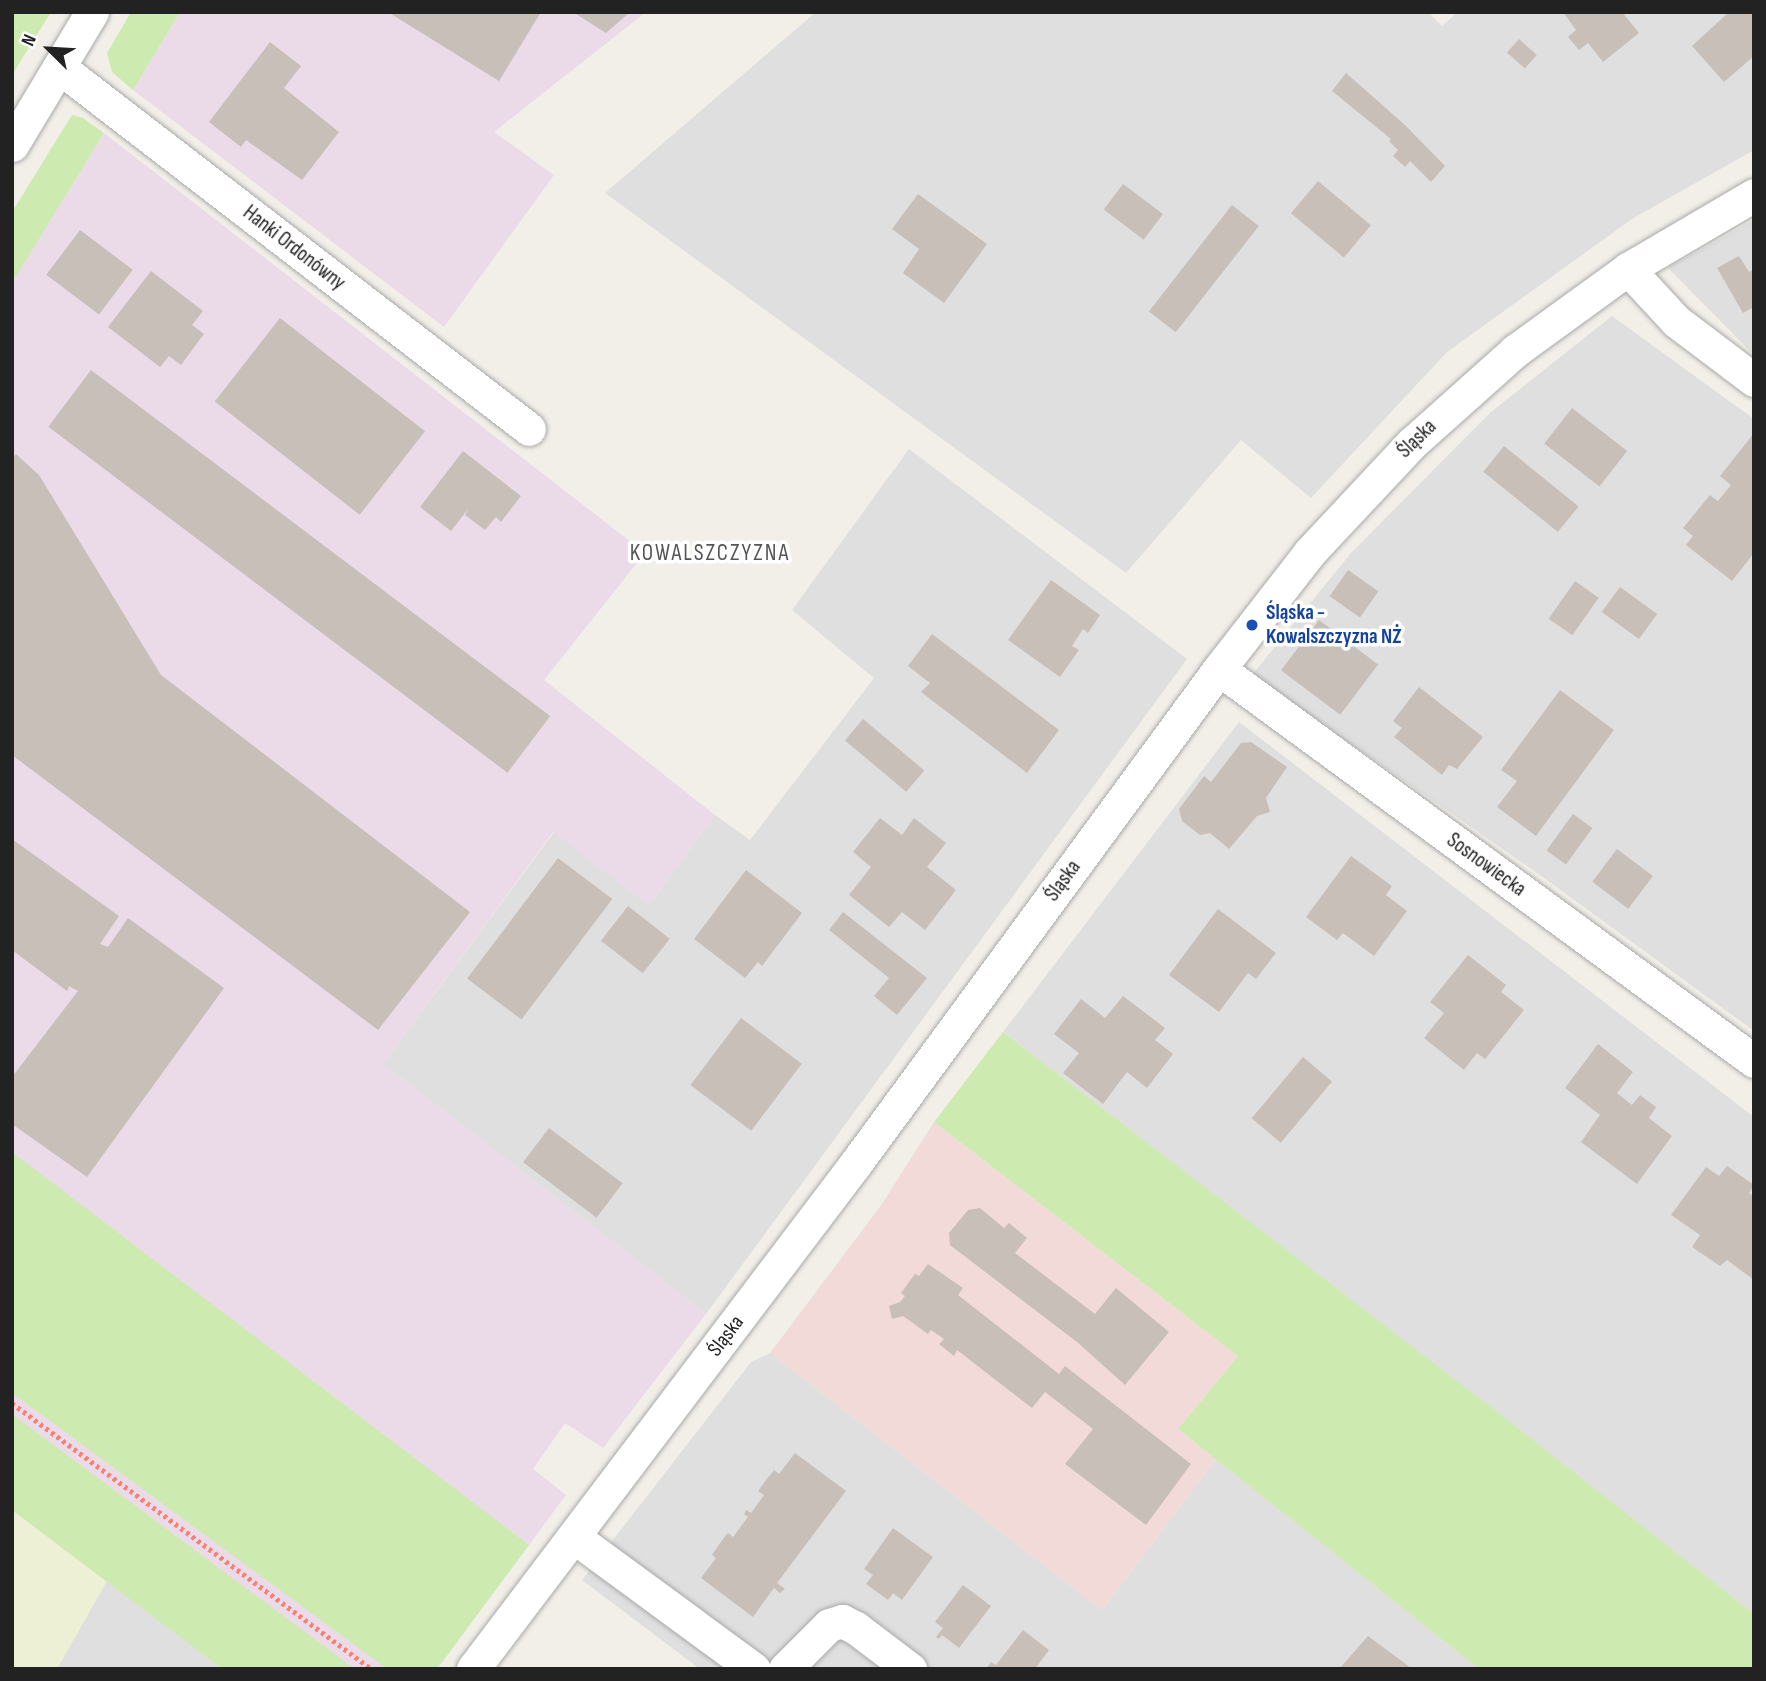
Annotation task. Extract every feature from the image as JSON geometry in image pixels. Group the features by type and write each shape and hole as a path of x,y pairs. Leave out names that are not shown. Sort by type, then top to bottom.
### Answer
{"street":[{"path":"12,145 92,12"},
{"name":"Hanki Ordonówny","path":"59,67 529,429"},
{"name":"Śląska","path":"473,1669 856,1163 1219,669 1310,552 1411,444 1515,351 1628,269 1754,195"},
{"path":"1628,269 1676,321 1754,380"},
{"name":"Sosnowiecka","path":"1219,669 1754,1061"},
{"path":"574,1538 754,1669"},
{"path":"785,1669 829,1625 842,1621 856,1628 910,1669"}],"path":[{"path":"12,1404 370,1669"}],"shaded area":[{"path":"180,12 646,12 494,132 554,175 444,327 133,90"},
{"path":"816,12 1428,12 1442,26 1458,12 1754,12 1754,150 1632,219 1447,352 1311,498 1241,440 1126,573 605,193"},
{"path":"104,133 645,553 544,680 715,815 649,905 553,832 383,1064 706,1314 603,1448 565,1423 533,1469 566,1495 437,1669 222,1669 12,1510 12,282"},
{"path":"1754,220 1754,355 1668,268"},
{"path":"1612,316 1754,419 1754,1031 1533,870 1252,675 1351,553 1491,412"},
{"path":"909,449 1187,659 706,1314 383,1064 554,832 649,905 715,815 750,840 874,678 792,610"},
{"path":"1239,722 1754,1117 1754,1614 1003,1032"},
{"path":"934,1122 1238,1356 1178,1429 1216,1459 1102,1610 770,1353 882,1204"},
{"path":"770,1353 1102,1610 1216,1459 1479,1669 700,1669 582,1580 751,1362"},
{"path":"107,1581 222,1669 57,1669 65,1650"}],"green space":[{"path":"12,12 51,12 12,75"},
{"path":"131,12 180,12 133,90 112,72 107,53"},
{"path":"72,115 83,118 104,133 12,283 12,212"},
{"path":"1003,1032 1496,1411 1754,1614 1754,1669 1479,1669 1178,1429 1238,1356 934,1122"},
{"path":"12,1152 529,1545 437,1669 387,1669 12,1393"},
{"path":"12,1414 355,1669 222,1669 12,1510"},
{"path":"12,1510 107,1581 57,1669 12,1669"}],"building":[{"path":"388,12 541,12 499,81"},
{"path":"573,12 630,12 606,33"},
{"path":"1563,12 1622,12 1639,33 1603,62 1588,43 1579,50 1568,37 1576,30"},
{"path":"1729,12 1754,12 1754,56 1724,82 1692,46"},
{"path":"1519,39 1537,55 1525,68 1507,52"},
{"path":"270,42 301,66 284,88 339,132 302,180 246,140 241,147 209,122"},
{"path":"1346,73 1405,125 1445,166 1431,182 1410,161 1405,167 1393,156 1398,150 1389,141 1391,139 1332,91"},
{"path":"1318,181 1371,225 1344,258 1291,213"},
{"path":"1123,184 1163,214 1144,240 1104,210"},
{"path":"918,194 987,244 944,303 903,273 919,249 892,229"},
{"path":"1232,205 1259,226 1176,332 1149,311"},
{"path":"80,230 133,270 99,314 46,275"},
{"path":"1739,256 1749,272 1754,269 1754,307 1743,313 1717,268"},
{"path":"151,271 203,311 192,325 204,334 181,365 169,356 160,367 108,327"},
{"path":"280,318 425,431 360,515 215,402"},
{"path":"91,370 550,716 507,773 48,427"},
{"path":"1572,408 1627,451 1599,487 1544,443"},
{"path":"1754,433 1754,553 1732,581 1686,545 1693,536 1683,528 1710,495 1718,501 1731,485 1720,476"},
{"path":"1504,446 1579,506 1558,532 1483,472"},
{"path":"463,451 521,496 501,522 496,517 485,530 465,515 468,509 451,531 420,507"},
{"path":"16,454 39,475 161,675 470,912 378,1030 12,755 12,459"},
{"path":"1348,570 1378,591 1360,617 1330,596"},
{"path":"1051,580 1100,615 1088,633 1083,629 1072,646 1079,650 1060,677 1008,640"},
{"path":"1575,581 1599,598 1572,635 1549,619"},
{"path":"1620,587 1657,614 1639,639 1602,612"},
{"path":"1319,620 1378,665 1340,715 1281,670"},
{"path":"932,634 1059,730 1027,773 921,692 930,683 908,666"},
{"path":"1419,687 1483,737 1457,769 1449,765 1442,775 1394,737 1402,728 1393,721"},
{"path":"1560,690 1614,730 1536,836 1497,807 1517,781 1501,770"},
{"path":"863,719 924,770 906,792 845,740"},
{"path":"1251,742 1287,767 1266,798 1270,812 1257,816 1229,849 1210,833 1200,835 1182,821 1179,809 1204,776 1211,782 1241,743"},
{"path":"1573,814 1592,828 1566,865 1547,850"},
{"path":"880,818 902,835 914,818 946,843 927,867 956,890 925,930 902,912 889,927 849,895 871,867 853,852"},
{"path":"12,839 119,916 100,944 108,947 128,918 224,988 87,1177 12,1124 12,1077 78,991 69,986 67,991 12,950"},
{"path":"1617,849 1653,876 1628,909 1592,882"},
{"path":"1351,856 1392,886 1386,895 1407,911 1374,956 1343,933 1337,940 1306,917"},
{"path":"558,858 612,899 521,1020 467,979"},
{"path":"746,870 802,913 762,966 758,962 745,978 694,939"},
{"path":"628,906 670,939 643,973 601,941"},
{"path":"1218,909 1276,953 1256,979 1248,973 1219,1012 1169,975"},
{"path":"843,912 927,978 897,1015 874,996 889,978 829,930"},
{"path":"1468,955 1506,985 1501,992 1524,1010 1485,1059 1477,1053 1464,1070 1424,1038 1444,1013 1430,1002"},
{"path":"1123,996 1165,1028 1155,1040 1173,1054 1147,1088 1127,1072 1103,1104 1063,1073 1079,1053 1054,1034 1081,999 1105,1018"},
{"path":"741,1018 802,1064 751,1131 690,1085"},
{"path":"1598,1044 1633,1072 1617,1093 1632,1105 1640,1095 1656,1107 1649,1118 1672,1136 1637,1184 1581,1142 1600,1115 1565,1088"},
{"path":"1303,1057 1332,1081 1281,1143 1252,1118"},
{"path":"549,1128 622,1183 597,1218 523,1162"},
{"path":"1727,1166 1754,1185 1749,1193 1754,1197 1754,1280 1727,1260 1720,1266 1692,1247 1700,1235 1671,1215 1706,1167 1719,1176"},
{"path":"980,1208 1004,1228 1009,1223 1027,1238 1015,1253 1095,1314 1116,1288 1169,1332 1125,1385 1077,1342 950,1245 949,1233 968,1210"},
{"path":"928,1264 963,1288 958,1295 1059,1374 1065,1366 1191,1464 1146,1525 1065,1464 1093,1429 1045,1392 1032,1408 957,1350 954,1356 939,1344 944,1339 931,1330 928,1334 903,1316 892,1319 889,1306 900,1302 905,1296 901,1293 915,1274 919,1276"},
{"path":"795,1453 846,1491 777,1583 785,1589 780,1593 774,1588 753,1617 701,1578 716,1558 712,1555 720,1543 728,1533 733,1537 748,1517 744,1514 746,1510 751,1513 764,1495 758,1491 766,1480 774,1470 779,1474"},
{"path":"893,1528 933,1557 902,1600 893,1593 888,1600 866,1584 873,1575 864,1569"},
{"path":"963,1585 991,1606 959,1648 942,1635 939,1639 936,1637 943,1628 935,1622"},
{"path":"1023,1630 1049,1650 1035,1669 986,1669 991,1662 996,1665"},
{"path":"1368,1636 1403,1662 1412,1669 1340,1668"}],"place":[{"name":"Śląska - Kowalszczyzna NŻ","path":"1252,625"}],"district":[{"name":"KOWALSZCZYZNA","path":"710,553"}]}
